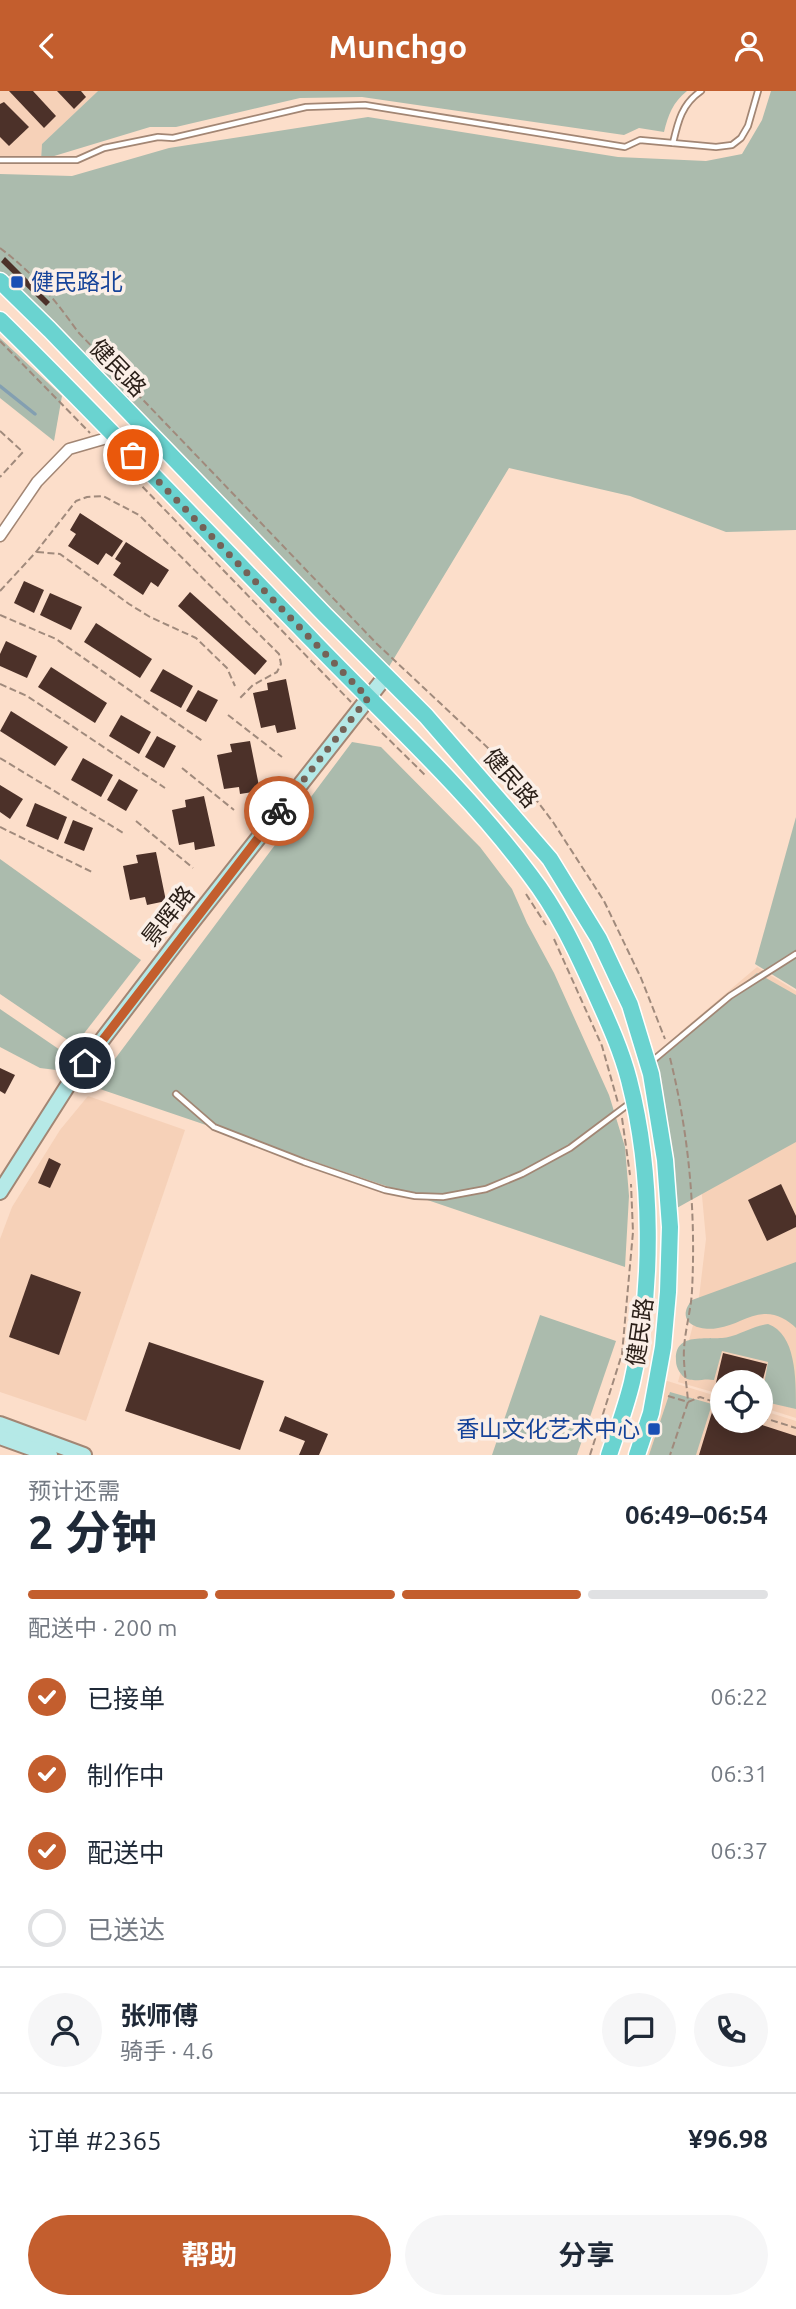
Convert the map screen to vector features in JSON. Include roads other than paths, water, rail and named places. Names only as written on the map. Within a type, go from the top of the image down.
[{"type":"main road","name":"健民路","points":[[0,281],[426,716],[550,859],[599,939],[630,1005],[648,1065],[665,1160],[670,1227],[663,1347],[651,1413],[638,1455]]},
{"type":"main road","name":"健民路","points":[[0,320],[114,436],[363,704],[444,773],[533,878],[561,923],[618,1047],[627,1106],[639,1126],[645,1181],[647,1260],[639,1350],[632,1385],[609,1455]]},
{"type":"street","points":[[0,537],[37,482],[69,449],[114,436]]},
{"type":"street","name":"景晖路","points":[[0,1192],[70,1082],[385,677]]},
{"type":"street","points":[[0,1424],[84,1455]]},
{"type":"street","points":[[0,1437],[50,1455]]},
{"type":"lane","points":[[673,143],[678,120],[689,99],[701,91]]},
{"type":"lane","points":[[0,160],[77,160],[104,148],[158,137],[173,138],[306,107],[365,105],[625,147],[640,140],[716,147],[732,145],[741,138],[748,126],[758,91]]},
{"type":"lane","points":[[648,1065],[730,996],[796,954]]},
{"type":"lane","points":[[176,1094],[214,1126],[304,1162],[384,1190],[415,1196],[443,1197],[486,1189],[522,1174],[570,1148],[627,1106]]},
{"type":"waterway","points":[[0,386],[35,414]]},
{"type":"place","name":"健民路北","points":[[17,282]]},
{"type":"place","name":"香山文化艺术中心","points":[[654,1429]]}]
